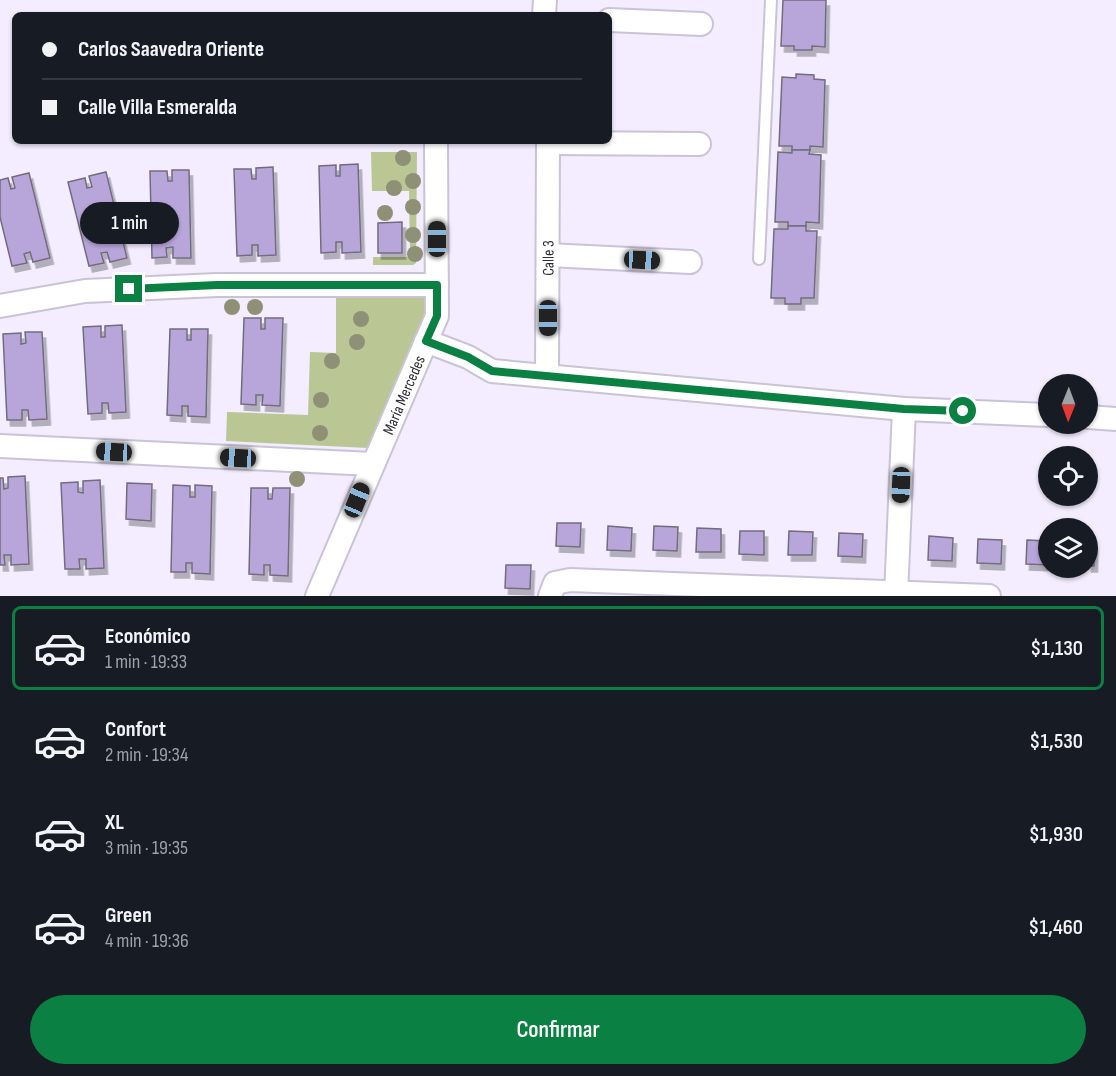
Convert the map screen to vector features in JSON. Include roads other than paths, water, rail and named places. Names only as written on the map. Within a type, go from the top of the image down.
[{"type":"street","points":[[612,20],[701,24]]},
{"type":"street","points":[[612,143],[699,144]]},
{"type":"street","name":"Calle 3","points":[[548,144],[548,375]]},
{"type":"street","name":"María Mercedes","points":[[317,596],[437,316],[436,145]]},
{"type":"street","points":[[548,255],[690,262]]},
{"type":"street","points":[[0,306],[85,291],[217,285],[437,285]]},
{"type":"street","points":[[426,341],[468,357],[492,371],[904,409],[1038,416]]},
{"type":"street","points":[[896,594],[904,409]]},
{"type":"street","points":[[1098,418],[1116,419]]},
{"type":"street","points":[[0,446],[372,464]]},
{"type":"street","points":[[553,590],[570,580],[989,596]]},
{"type":"lane","points":[[759,259],[771,0]]}]
